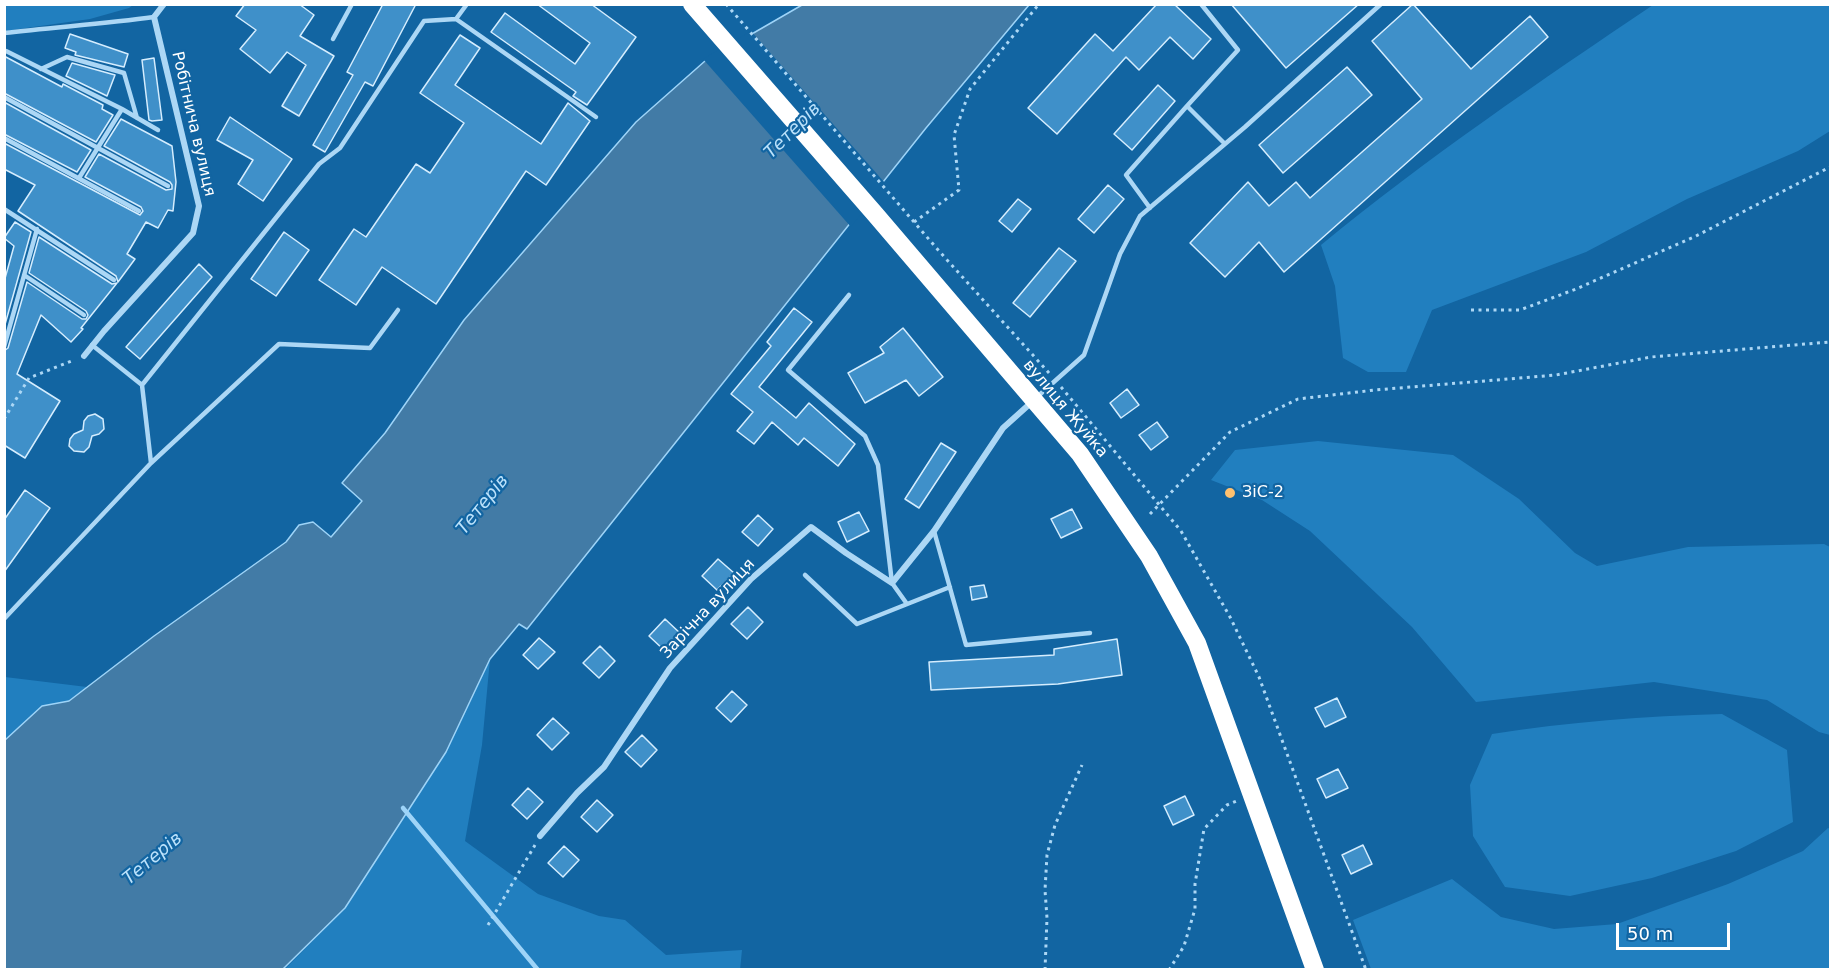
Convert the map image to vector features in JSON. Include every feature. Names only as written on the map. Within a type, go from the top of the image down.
[{"type":"highway","name":"вулиця Жуйка","points":[[692,4],[1080,454],[1149,556],[1197,643],[1315,969]]},
{"type":"street","points":[[154,17],[164,4]]},
{"type":"street","name":"Робітнича вулиця","points":[[84,356],[193,233],[199,206],[154,17]]},
{"type":"street","points":[[892,583],[934,531],[1003,428],[1033,401]]},
{"type":"street","name":"Зарічна вулиця","points":[[540,836],[577,793],[604,767],[670,668],[751,579],[811,527],[892,583]]},
{"type":"lane","points":[[333,39],[352,4]]},
{"type":"lane","points":[[456,19],[467,4]]},
{"type":"lane","points":[[1150,208],[1126,175],[1238,50],[1201,4]]},
{"type":"lane","points":[[1033,401],[1084,355],[1120,254],[1140,216],[1225,144],[1381,4]]},
{"type":"lane","points":[[4,33],[154,17]]},
{"type":"lane","points":[[142,385],[319,164],[340,148],[424,21],[456,19],[596,117]]},
{"type":"lane","points":[[6,51],[122,109],[158,130]]},
{"type":"lane","points":[[41,69],[67,57],[124,73],[137,118]]},
{"type":"lane","points":[[4,97],[168,186]]},
{"type":"lane","points":[[1187,106],[1225,144]]},
{"type":"lane","points":[[80,178],[122,109]]},
{"type":"lane","points":[[4,138],[140,211]]},
{"type":"lane","points":[[4,208],[114,280]]},
{"type":"lane","points":[[4,347],[37,230]]},
{"type":"lane","points":[[24,275],[84,315]]},
{"type":"lane","points":[[849,295],[788,370],[865,436],[878,465],[892,583],[907,604]]},
{"type":"lane","points":[[4,619],[151,464],[279,344],[370,348],[399,310]]},
{"type":"lane","points":[[92,345],[142,385],[151,464]]},
{"type":"lane","points":[[934,531],[966,645],[1090,633]]},
{"type":"lane","points":[[806,575],[857,624],[950,587]]},
{"type":"path","points":[[726,4],[939,251]]},
{"type":"path","points":[[914,222],[959,190],[954,135],[970,89],[1039,4]]},
{"type":"path","points":[[1471,310],[1520,310],[1576,289],[1696,236],[1830,167]]},
{"type":"path","points":[[1150,514],[1230,432],[1298,399],[1375,390],[1556,375],[1651,357],[1830,342]]},
{"type":"path","points":[[4,419],[29,378],[84,356]]},
{"type":"path","points":[[1045,969],[1047,855],[1055,825],[1083,765]]},
{"type":"path","points":[[1169,969],[1184,946],[1195,909],[1195,884],[1204,829],[1227,805],[1251,794]]},
{"type":"path","points":[[488,925],[540,836]]},
{"type":"shaded area","points":[[4,5],[133,5],[90,19],[5,31]]},
{"type":"shaded area","points":[[1653,5],[1830,5],[1830,131],[1798,151],[1687,199],[1586,252],[1432,310],[1406,372],[1368,372],[1343,358],[1335,286],[1321,245],[1443,151],[1526,91]]},
{"type":"shaded area","points":[[1318,441],[1453,455],[1519,499],[1575,553],[1597,566],[1688,547],[1824,544],[1830,547],[1830,735],[1819,732],[1767,700],[1654,682],[1476,702],[1412,627],[1310,531],[1262,500],[1211,480],[1235,450]]},
{"type":"shaded area","points":[[490,659],[482,745],[465,841],[538,894],[599,916],[625,920],[666,955],[742,950],[740,970],[284,970],[345,908],[446,752]]},
{"type":"shaded area","points":[[5,677],[87,687],[69,701],[42,706],[5,741]]},
{"type":"shaded area","points":[[1722,714],[1787,750],[1793,822],[1736,851],[1652,878],[1570,896],[1505,887],[1473,836],[1470,785],[1492,734],[1607,720]]},
{"type":"shaded area","points":[[1828,828],[1830,829],[1830,969],[1371,969],[1353,920],[1452,879],[1501,917],[1554,929],[1617,924],[1728,884],[1803,851]]},
{"type":"water","name":"Тетерів","points":[[802,5],[1029,5],[926,128],[527,629],[519,624],[490,659],[446,752],[345,908],[283,969],[5,969],[4,741],[42,706],[69,701],[154,636],[286,542],[299,525],[313,522],[331,537],[362,501],[342,483],[385,433],[464,320],[636,122],[705,61]]},
{"type":"pier","points":[[751,31],[885,183],[851,227],[703,59]]},
{"type":"building","points":[[245,4],[299,4],[314,15],[300,36],[334,56],[299,116],[282,106],[306,65],[287,52],[270,73],[240,49],[256,30],[236,16]]},
{"type":"building","points":[[383,4],[416,4],[373,86],[365,82],[325,152],[313,145],[353,75],[347,72]]},
{"type":"building","points":[[537,4],[591,4],[636,37],[587,105],[573,96],[576,92],[491,32],[505,13],[575,64],[590,43]]},
{"type":"building","points":[[1157,4],[1174,4],[1211,39],[1193,59],[1170,37],[1139,70],[1126,57],[1057,134],[1028,108],[1095,34],[1113,51]]},
{"type":"building","points":[[1231,4],[1359,4],[1286,68]]},
{"type":"building","points":[[1413,4],[1471,69],[1530,16],[1548,37],[1284,272],[1259,242],[1225,277],[1190,243],[1248,182],[1269,206],[1296,182],[1310,198],[1422,99],[1372,41]]},
{"type":"building","points":[[70,34],[128,54],[124,67],[75,55],[76,52],[65,48]]},
{"type":"building","points":[[460,35],[480,48],[455,85],[541,144],[568,103],[590,121],[546,185],[526,171],[436,304],[382,267],[356,305],[319,280],[354,229],[366,237],[416,164],[430,173],[464,123],[420,93]]},
{"type":"building","points":[[4,56],[62,87],[63,84],[103,105],[102,109],[113,115],[96,142],[4,93]]},
{"type":"building","points":[[154,58],[162,120],[152,121],[149,120],[142,60]]},
{"type":"building","points":[[72,63],[115,75],[107,96],[66,76]]},
{"type":"building","points":[[1347,67],[1372,95],[1283,173],[1259,145]]},
{"type":"building","points":[[1158,85],[1175,101],[1132,150],[1114,134]]},
{"type":"building","points":[[4,102],[91,150],[77,172],[4,134]]},
{"type":"building","points":[[230,117],[292,159],[263,201],[238,184],[253,160],[217,140]]},
{"type":"building","points":[[121,119],[172,146],[176,182],[173,211],[168,210],[158,228],[146,222],[127,254],[135,259],[118,282],[116,276],[18,211],[35,185],[4,169],[4,143],[140,215],[143,211],[141,207],[85,177],[99,154],[166,190],[172,189],[170,182],[104,146]]},
{"type":"building","points":[[1108,185],[1124,199],[1094,233],[1078,219]]},
{"type":"building","points":[[1018,199],[1031,209],[1012,232],[999,221]]},
{"type":"building","points":[[15,222],[31,232],[4,328],[4,282],[14,246],[4,238]]},
{"type":"building","points":[[284,232],[309,250],[276,296],[251,279]]},
{"type":"building","points":[[39,237],[112,284],[117,283],[71,342],[41,315],[17,374],[60,401],[25,458],[4,445],[4,351],[8,348],[27,282],[82,319],[86,319],[88,315],[86,311],[29,273]]},
{"type":"building","points":[[1059,248],[1076,261],[1030,317],[1013,303]]},
{"type":"building","points":[[199,264],[212,277],[140,359],[126,347]]},
{"type":"building","points":[[794,308],[812,322],[759,387],[796,418],[809,403],[855,444],[838,466],[804,438],[798,445],[772,422],[754,444],[737,431],[753,412],[731,394],[771,346],[767,342]]},
{"type":"building","points":[[903,328],[943,377],[919,396],[906,380],[865,403],[848,373],[884,353],[880,347]]},
{"type":"building","points":[[1127,389],[1139,405],[1121,418],[1110,403]]},
{"type":"building","points":[[95,414],[103,419],[104,429],[92,436],[89,447],[84,452],[74,451],[69,446],[70,439],[74,434],[83,430],[84,421],[88,416]]},
{"type":"building","points":[[1157,422],[1168,437],[1151,450],[1139,435]]},
{"type":"building","points":[[941,443],[956,452],[919,508],[905,499]]},
{"type":"building","points":[[25,490],[50,508],[4,572],[4,520]]},
{"type":"building","points":[[1072,509],[1082,528],[1061,538],[1051,519]]},
{"type":"building","points":[[859,512],[869,531],[847,542],[838,522]]},
{"type":"building","points":[[758,515],[773,529],[758,546],[742,532]]},
{"type":"building","points":[[718,559],[734,573],[717,590],[702,576]]},
{"type":"building","points":[[984,585],[987,597],[972,600],[970,587]]},
{"type":"building","points":[[748,607],[763,622],[747,639],[731,624]]},
{"type":"building","points":[[665,619],[681,634],[665,651],[649,636]]},
{"type":"building","points":[[539,638],[555,652],[538,669],[523,655]]},
{"type":"building","points":[[1117,639],[1122,675],[1058,684],[931,690],[929,662],[1054,655],[1054,649]]},
{"type":"building","points":[[600,646],[615,661],[599,678],[583,663]]},
{"type":"building","points":[[732,691],[747,705],[731,722],[716,708]]},
{"type":"building","points":[[1337,698],[1346,717],[1325,727],[1315,708]]},
{"type":"building","points":[[553,718],[569,733],[552,750],[537,735]]},
{"type":"building","points":[[642,735],[657,750],[641,767],[625,752]]},
{"type":"building","points":[[1338,769],[1348,788],[1326,798],[1317,779]]},
{"type":"building","points":[[528,788],[543,802],[527,819],[512,805]]},
{"type":"building","points":[[1185,796],[1194,815],[1173,825],[1164,806]]},
{"type":"building","points":[[597,800],[613,815],[597,832],[581,817]]},
{"type":"building","points":[[1363,845],[1372,864],[1351,874],[1342,855]]},
{"type":"building","points":[[564,846],[579,860],[563,877],[548,863]]},
{"type":"waterway","points":[[403,808],[538,970]]},
{"type":"place","name":"ЗіС-2","points":[[1230,493]]}]
